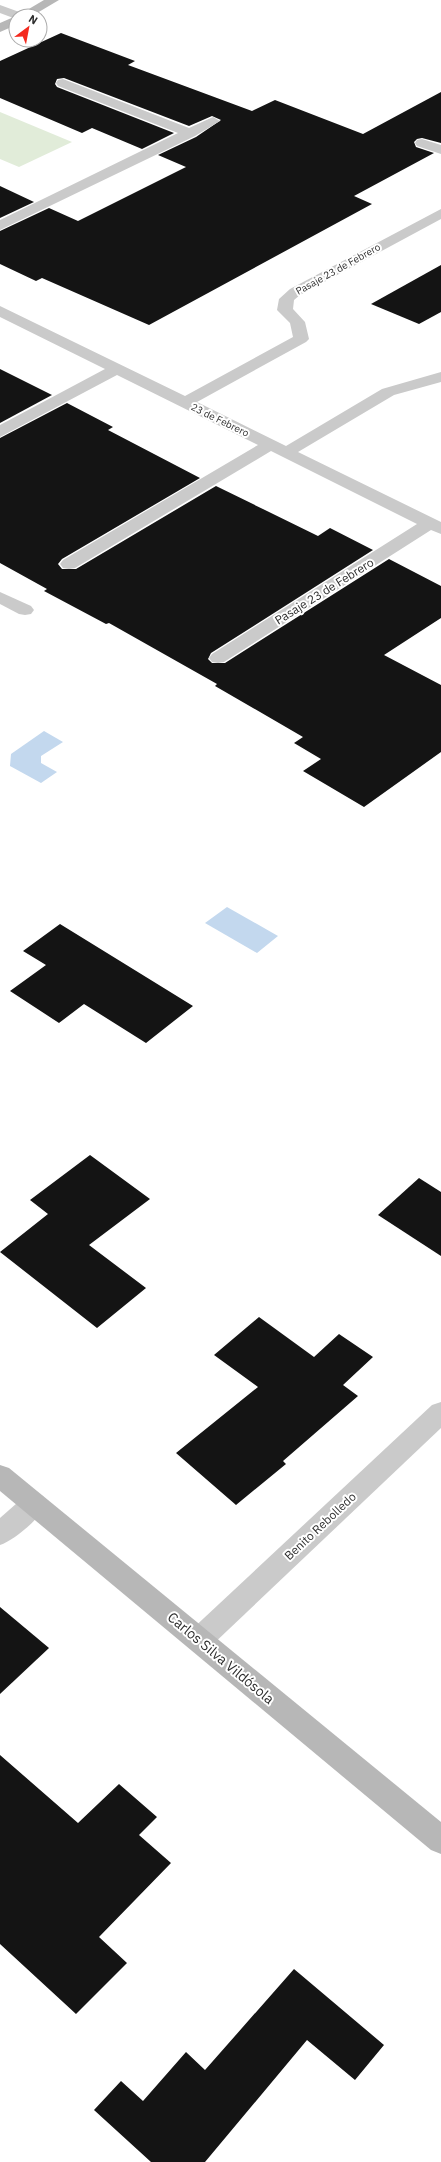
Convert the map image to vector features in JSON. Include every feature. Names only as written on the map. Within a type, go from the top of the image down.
[{"type":"street","points":[[38,8],[53,0]]},
{"type":"street","points":[[63,83],[190,133]]},
{"type":"street","points":[[0,226],[213,121]]},
{"type":"street","points":[[422,143],[441,150]]},
{"type":"street","name":"Pasaje 23 de Febrero","points":[[184,403],[301,339],[297,322],[285,310],[287,298],[295,292],[441,213]]},
{"type":"street","name":"23 de Febrero","points":[[0,312],[435,527]]},
{"type":"street","points":[[0,432],[116,369]]},
{"type":"street","points":[[69,564],[278,449],[388,392],[402,387],[430,381],[441,376]]},
{"type":"street","name":"Pasaje 23 de Febrero","points":[[218,658],[435,527]]},
{"type":"street","points":[[0,597],[25,610]]},
{"type":"street","name":"Benito Rebolledo","points":[[199,1640],[441,1412]]},
{"type":"street","name":"Carlos Silva Vildósola","points":[[0,1476],[441,1840]]},
{"type":"street","points":[[0,1534],[34,1504]]},
{"type":"green space","points":[[0,112],[72,142],[19,167],[0,159]]},
{"type":"water","points":[[44,731],[63,742],[41,756],[41,763],[57,772],[41,783],[10,766],[11,754]]},
{"type":"water","points":[[227,907],[278,936],[257,953],[205,923]]},
{"type":"building","points":[[61,33],[135,61],[128,65],[252,111],[275,100],[363,134],[441,92],[441,143],[422,138],[417,139],[414,142],[416,147],[434,153],[354,196],[372,204],[149,325],[42,278],[36,281],[0,264],[0,231],[49,208],[78,221],[186,167],[158,155],[196,137],[221,120],[212,116],[189,126],[64,78],[57,79],[55,84],[57,87],[174,133],[142,149],[92,128],[82,133],[0,98],[0,61],[28,48],[48,48],[48,39]]},
{"type":"building","points":[[0,186],[34,202],[0,218]]},
{"type":"building","points":[[441,265],[441,312],[419,324],[371,304]]},
{"type":"building","points":[[0,369],[52,395],[0,423]]},
{"type":"building","points":[[67,403],[113,427],[108,430],[200,478],[62,559],[58,564],[62,569],[76,569],[216,486],[318,536],[330,528],[373,550],[211,653],[208,659],[212,663],[225,663],[389,559],[441,586],[441,618],[384,655],[441,685],[441,752],[364,807],[303,771],[321,759],[294,743],[303,737],[215,686],[217,684],[109,623],[106,624],[44,591],[47,589],[0,563],[0,438]]},
{"type":"building","points":[[60,924],[193,1006],[146,1043],[84,1004],[59,1023],[10,991],[46,965],[23,951]]},
{"type":"building","points":[[90,1155],[150,1199],[89,1245],[146,1288],[97,1328],[0,1252],[48,1214],[30,1200]]},
{"type":"building","points":[[419,1178],[441,1192],[441,1256],[378,1215]]},
{"type":"building","points":[[259,1317],[314,1357],[339,1334],[373,1357],[343,1385],[358,1396],[283,1461],[286,1464],[236,1505],[176,1453],[258,1387],[214,1355]]},
{"type":"building","points":[[0,1607],[49,1648],[0,1694]]},
{"type":"building","points":[[0,1755],[78,1823],[119,1784],[157,1817],[139,1835],[171,1863],[99,1937],[127,1963],[76,2014],[0,1944]]},
{"type":"building","points":[[294,1969],[384,2045],[355,2080],[307,2040],[205,2162],[151,2162],[94,2110],[121,2081],[143,2101],[186,2052],[205,2070]]}]
